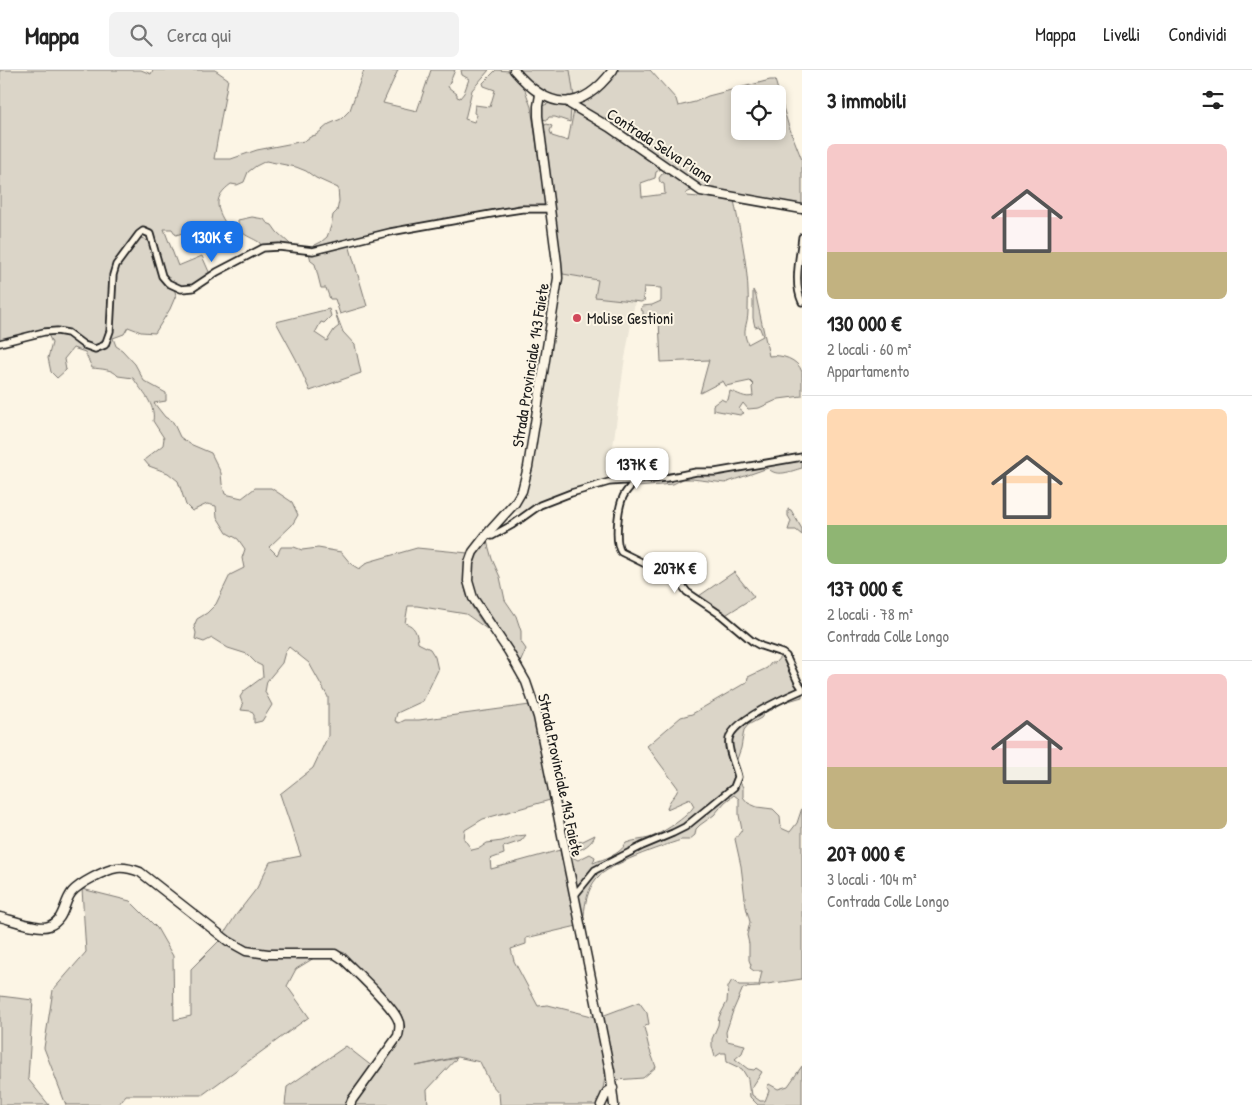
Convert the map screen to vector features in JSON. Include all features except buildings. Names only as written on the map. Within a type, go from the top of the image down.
[{"type":"main road","points":[[514,70],[528,87],[540,95],[556,100],[568,101],[583,97],[597,89],[613,70]]},
{"type":"main road","name":"Strada Provinciale 143 Faiete","points":[[540,95],[538,116],[558,263],[558,278],[528,467],[522,490],[519,497],[472,552],[468,572],[468,586],[473,598],[509,652],[526,682],[538,721],[613,1088],[614,1105]]},
{"type":"main road","name":"Contrada Selva Piana","points":[[568,101],[609,127],[700,191],[802,209]]},
{"type":"main road","points":[[0,917],[30,925],[47,927],[59,921],[72,892],[85,882],[117,868],[129,868],[140,872],[228,941],[246,951],[268,954],[335,954],[344,960],[389,1006],[398,1018],[400,1026],[398,1036],[350,1105]]},
{"type":"main road","points":[[601,1105],[607,1092],[613,1088]]},
{"type":"street","points":[[0,343],[44,332],[57,331],[68,333],[84,345],[95,349],[105,345],[110,331],[113,274],[116,265],[143,231],[150,234],[162,276],[168,283],[181,289],[194,288],[217,272],[264,248],[280,247],[313,252],[373,235],[508,211],[550,209]]},
{"type":"street","points":[[802,237],[798,289],[802,302]]},
{"type":"street","points":[[487,534],[492,536],[502,532],[540,505],[561,496],[609,482],[667,478],[696,472],[716,472],[802,457]]},
{"type":"street","points":[[574,896],[595,870],[685,827],[734,787],[738,777],[729,744],[731,733],[766,707],[802,689],[786,656],[752,641],[721,615],[687,592],[678,580],[621,552],[618,548],[617,540],[618,520],[622,500],[635,480]]},
{"type":"shaded area","points":[[0,70],[141,70],[151,74],[153,70],[215,70],[228,79],[214,159],[231,159],[257,150],[304,141],[316,135],[329,124],[341,119],[350,110],[364,70],[398,70],[383,103],[417,111],[431,70],[455,70],[448,87],[460,98],[469,79],[462,75],[461,70],[489,70],[472,90],[465,119],[474,122],[477,115],[474,113],[475,105],[490,107],[495,90],[484,86],[483,83],[496,70],[510,71],[524,87],[531,107],[546,207],[518,205],[491,212],[380,231],[348,241],[367,306],[340,314],[335,299],[330,299],[326,288],[321,288],[315,264],[311,261],[309,253],[314,253],[313,246],[327,237],[333,215],[337,211],[339,201],[338,188],[296,167],[266,161],[248,172],[244,182],[237,185],[231,184],[221,193],[218,208],[226,224],[194,236],[189,231],[176,235],[172,229],[164,229],[178,266],[202,256],[210,274],[193,285],[178,285],[165,277],[150,232],[142,229],[137,231],[130,244],[135,244],[140,238],[145,239],[149,243],[159,272],[174,288],[176,295],[170,309],[155,333],[141,332],[128,327],[124,334],[113,338],[116,346],[135,364],[144,381],[166,393],[166,401],[154,403],[165,417],[173,422],[180,437],[190,444],[211,453],[221,473],[225,494],[242,498],[255,488],[271,488],[292,502],[298,515],[292,525],[269,547],[277,555],[281,547],[294,547],[302,550],[318,548],[341,552],[351,564],[359,569],[368,562],[417,548],[468,553],[464,575],[466,593],[474,610],[487,629],[466,614],[408,606],[405,623],[415,630],[418,643],[430,649],[435,657],[438,670],[423,701],[397,713],[395,721],[399,723],[405,720],[419,720],[530,705],[538,732],[550,800],[483,819],[465,830],[464,839],[472,850],[480,848],[487,843],[526,835],[521,841],[503,847],[504,854],[490,859],[491,869],[560,850],[577,926],[526,938],[526,944],[511,949],[514,961],[538,1006],[548,1005],[596,1017],[605,1061],[604,1081],[598,1105],[500,1105],[499,1093],[491,1084],[480,1062],[457,1057],[416,1066],[457,1058],[427,1090],[428,1105],[285,1105],[287,1087],[346,1046],[378,1071],[403,1027],[401,1014],[345,953],[335,950],[314,958],[296,969],[287,986],[309,1017],[202,1095],[126,1095],[118,1105],[66,1105],[44,1048],[53,990],[86,952],[82,889],[130,901],[157,928],[173,956],[174,1020],[191,1016],[191,969],[220,940],[257,888],[270,862],[301,856],[280,794],[313,768],[328,736],[328,697],[309,663],[289,647],[285,652],[282,663],[267,681],[265,692],[272,705],[262,721],[254,723],[254,715],[251,711],[241,710],[243,705],[240,697],[244,691],[263,677],[262,666],[247,654],[228,648],[212,638],[204,642],[195,639],[194,626],[197,619],[216,604],[230,575],[244,568],[242,558],[245,549],[238,539],[227,533],[217,517],[216,506],[207,504],[192,511],[186,505],[178,481],[168,473],[149,466],[144,460],[163,445],[164,438],[153,421],[152,409],[147,398],[133,378],[118,376],[113,372],[92,368],[85,352],[73,348],[64,359],[66,370],[57,378],[51,372],[48,358],[52,343],[46,330],[0,341]]},
{"type":"shaded area","points":[[519,70],[570,70],[574,97],[556,98],[548,96],[536,89]]},
{"type":"shaded area","points":[[570,70],[610,70],[601,81],[586,93],[574,97]]},
{"type":"shaded area","points":[[618,70],[650,70],[676,99],[678,106],[731,90],[731,140],[786,140],[786,117],[802,160],[802,206],[704,190],[575,104],[600,91],[610,82]]},
{"type":"shaded area","points":[[770,80],[775,80],[776,85],[751,85]]},
{"type":"shaded area","points":[[550,103],[571,108],[570,122],[555,117],[549,117],[547,120],[542,119],[542,106]]},
{"type":"shaded area","points":[[574,110],[608,129],[661,169],[656,172],[655,178],[641,183],[642,197],[665,194],[664,184],[660,182],[659,178],[662,174],[669,173],[693,190],[686,193],[687,196],[734,200],[748,283],[746,339],[748,344],[763,336],[759,326],[755,327],[753,318],[753,290],[756,296],[769,356],[788,358],[800,367],[802,372],[802,396],[779,399],[759,408],[748,409],[743,403],[739,409],[744,413],[740,415],[713,410],[713,405],[721,399],[728,400],[730,391],[744,396],[753,396],[752,387],[754,385],[750,381],[726,386],[723,381],[700,393],[709,360],[661,362],[659,320],[643,318],[643,311],[641,310],[642,306],[652,305],[661,301],[661,288],[644,287],[643,298],[645,300],[641,302],[595,297],[598,280],[563,274],[543,126],[547,124],[552,126],[550,131],[552,136],[568,141]]},
{"type":"shaded area","points":[[252,217],[264,219],[290,244],[261,247],[260,243],[240,229],[238,220]]},
{"type":"shaded area","points":[[563,274],[598,280],[596,297],[635,301],[624,364],[609,477],[563,491],[536,503],[521,514],[514,511],[523,497],[530,480]]},
{"type":"shaded area","points":[[329,309],[331,316],[324,323],[321,322],[315,333],[327,341],[339,326],[335,311],[343,332],[355,345],[361,373],[310,391],[296,359],[276,322]]},
{"type":"shaded area","points":[[802,454],[802,468],[789,472],[775,473],[768,468],[725,483],[683,479],[673,484],[637,487],[637,476],[718,470]]},
{"type":"shaded area","points":[[788,509],[791,510],[802,529],[802,535],[796,530],[788,530],[791,521],[788,516]]},
{"type":"shaded area","points":[[487,541],[500,577],[505,600],[516,616],[521,631],[521,642],[526,649],[520,663],[486,614],[472,586],[471,573],[473,561]]},
{"type":"shaded area","points":[[734,572],[754,597],[724,616],[699,596]]},
{"type":"shaded area","points":[[782,655],[785,657],[799,686],[802,682],[802,697],[777,705],[772,710],[766,711],[761,718],[748,725],[744,730],[741,748],[735,765],[739,781],[743,787],[743,797],[748,803],[757,807],[773,809],[780,816],[781,828],[790,832],[797,823],[802,808],[802,979],[743,988],[726,1032],[727,1041],[745,1045],[742,1053],[735,1059],[748,1069],[754,1070],[756,1068],[762,1072],[751,1089],[752,1095],[760,1101],[765,1101],[769,1091],[767,1087],[769,1084],[778,1089],[788,1086],[802,1066],[802,1105],[758,1105],[750,1097],[748,1079],[742,1069],[727,1062],[726,1053],[721,1053],[715,1057],[712,1046],[712,1039],[719,1017],[727,1002],[728,987],[732,980],[739,985],[759,985],[762,971],[754,971],[750,968],[747,935],[750,922],[735,839],[742,830],[739,815],[739,799],[734,795],[725,802],[714,815],[696,829],[695,835],[689,840],[681,840],[649,851],[624,861],[603,873],[591,887],[584,915],[582,915],[566,844],[583,841],[595,835],[587,846],[574,852],[574,858],[578,860],[590,854],[595,857],[593,863],[616,854],[626,843],[649,838],[660,833],[686,815],[694,806],[690,799],[667,809],[678,788],[647,746],[681,717],[692,714],[747,682],[748,677],[767,668],[771,663],[775,663]]},
{"type":"shaded area","points":[[0,996],[33,1000],[28,1079],[49,1105],[0,1105]]},
{"type":"shaded area","points":[[639,1002],[647,1013],[649,1024],[644,1027],[656,1067],[643,1078],[616,1080],[602,1016]]},
{"type":"place","name":"Molise Gestioni","points":[[577,318]]}]
